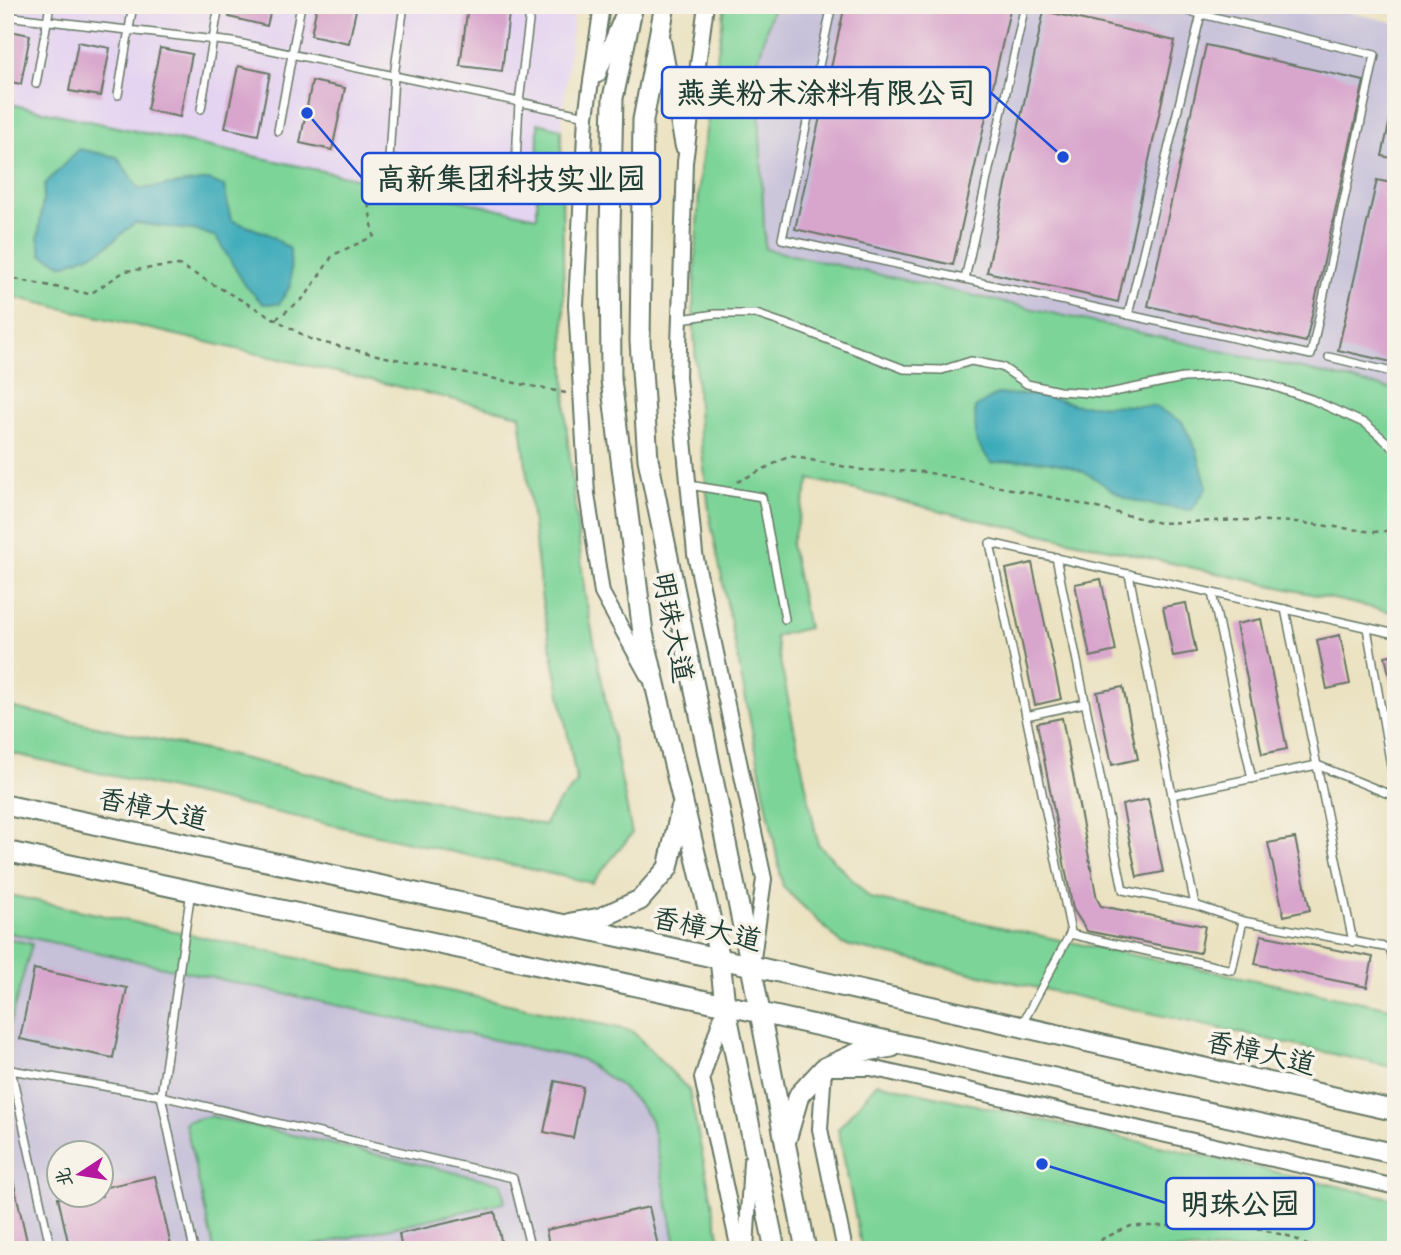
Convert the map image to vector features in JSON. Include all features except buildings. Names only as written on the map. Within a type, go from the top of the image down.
[{"type":"main road","name":"明珠大道","points":[[633,5],[614,98],[610,230],[611,380],[643,633],[720,959],[725,1004],[775,1250]]},
{"type":"main road","name":"明珠大道","points":[[664,5],[643,120],[640,341],[648,459],[806,1250]]},
{"type":"main road","points":[[562,925],[600,918],[640,900],[668,868],[682,801]]},
{"type":"main road","name":"香樟大道","points":[[5,805],[720,959],[1396,1111]]},
{"type":"main road","points":[[5,851],[725,1004],[1396,1154]]},
{"type":"main road","points":[[785,1145],[799,1095],[824,1068],[860,1052],[903,1045]]},
{"type":"street","points":[[602,5],[586,116],[576,305],[587,494],[602,593],[657,693]]},
{"type":"street","points":[[589,95],[627,5]]},
{"type":"street","points":[[706,5],[685,162],[678,377],[695,554],[764,879],[751,966]]},
{"type":"street","points":[[661,26],[685,162]]},
{"type":"street","points":[[725,1004],[702,1078],[739,1250]]},
{"type":"street","points":[[845,1250],[820,1129],[824,1068],[871,1068],[1396,1187]]},
{"type":"street","points":[[746,1250],[752,1138]]},
{"type":"lane","points":[[36,84],[50,5]]},
{"type":"lane","points":[[118,95],[133,5]]},
{"type":"lane","points":[[201,109],[219,5]]},
{"type":"lane","points":[[278,131],[301,5]]},
{"type":"lane","points":[[404,5],[394,76],[389,159],[515,182],[519,102],[531,5]]},
{"type":"lane","points":[[832,5],[782,239],[1311,355],[1375,55],[1163,5]]},
{"type":"lane","points":[[965,279],[1025,5]]},
{"type":"lane","points":[[1128,315],[1200,14]]},
{"type":"lane","points":[[5,16],[213,40],[586,116]]},
{"type":"lane","points":[[680,319],[715,314],[755,314],[904,369],[942,370],[971,361],[1002,367],[1027,384],[1059,391],[1104,394],[1183,378],[1228,376],[1266,384],[1311,399],[1366,424],[1396,450]]},
{"type":"lane","points":[[1329,358],[1396,373]]},
{"type":"lane","points":[[688,485],[762,497],[785,619]]},
{"type":"lane","points":[[1021,1027],[1070,934],[990,542],[1396,634]]},
{"type":"lane","points":[[1056,557],[1123,890],[1195,905],[1243,920],[1390,948],[1396,974]]},
{"type":"lane","points":[[1129,574],[1195,905]]},
{"type":"lane","points":[[1212,593],[1252,779]]},
{"type":"lane","points":[[1285,609],[1353,942]]},
{"type":"lane","points":[[1367,628],[1396,796]]},
{"type":"lane","points":[[1026,716],[1085,703]]},
{"type":"lane","points":[[1172,795],[1317,765],[1396,796]]},
{"type":"lane","points":[[191,890],[161,1096],[194,1250]]},
{"type":"lane","points":[[1070,934],[1232,970],[1243,920]]},
{"type":"lane","points":[[51,1250],[8,1070],[161,1096],[513,1178],[531,1250]]},
{"type":"path","points":[[276,319],[305,297],[333,255],[374,236],[367,196],[389,159]]},
{"type":"path","points":[[5,278],[90,294],[125,271],[179,265],[312,340],[408,362],[581,395]]},
{"type":"path","points":[[720,490],[789,456],[862,470],[925,472],[1055,498],[1160,523],[1256,520],[1374,532],[1396,530]]},
{"type":"path","points":[[1097,1250],[1101,1239],[1131,1226],[1246,1226],[1292,1237],[1316,1250]]},
{"type":"shaded area","points":[[5,5],[575,5],[561,129],[538,123],[538,217],[5,103]]},
{"type":"shaded area","points":[[773,5],[1317,5],[1396,23],[1396,390],[765,249],[757,65]]},
{"type":"shaded area","points":[[5,932],[581,1059],[619,1085],[651,1120],[677,1250],[5,1250]]},
{"type":"green space","points":[[725,5],[773,5],[757,65],[765,249],[1396,390],[1396,613],[974,519],[810,479],[791,545],[808,628],[775,636],[818,844],[870,898],[1396,1009],[1396,1068],[842,944],[783,887],[710,518],[699,427],[693,309],[700,170]]},
{"type":"green space","points":[[5,103],[537,217],[538,123],[561,129],[566,423],[585,595],[632,834],[592,883],[5,752],[5,706],[544,825],[558,803],[577,783],[542,601],[520,415],[5,295]]},
{"type":"green space","points":[[5,894],[632,1031],[689,1090],[722,1250],[677,1250],[651,1120],[619,1085],[581,1059],[5,932]]},
{"type":"green space","points":[[5,938],[32,944],[5,1041]]},
{"type":"green space","points":[[877,1083],[1396,1199],[1396,1250],[862,1250],[838,1129]]},
{"type":"green space","points":[[210,1116],[501,1183],[505,1202],[294,1250],[214,1250],[185,1122]]},
{"type":"water","points":[[79,149],[117,157],[139,189],[209,180],[224,186],[231,220],[268,234],[290,249],[291,285],[279,304],[263,304],[245,285],[216,237],[199,231],[135,223],[102,250],[64,265],[42,255],[38,238],[45,184]]},
{"type":"water","points":[[997,394],[1039,395],[1077,405],[1154,406],[1182,422],[1197,451],[1207,487],[1192,510],[1128,499],[1079,470],[1055,463],[1017,460],[991,463],[976,441],[975,408]]},
{"type":"place","name":"高新集团科技实业园","points":[[307,113]]},
{"type":"place","name":"燕美粉末涂料有限公司","points":[[1063,157]]},
{"type":"place","name":"明珠公园","points":[[1042,1164]]}]
